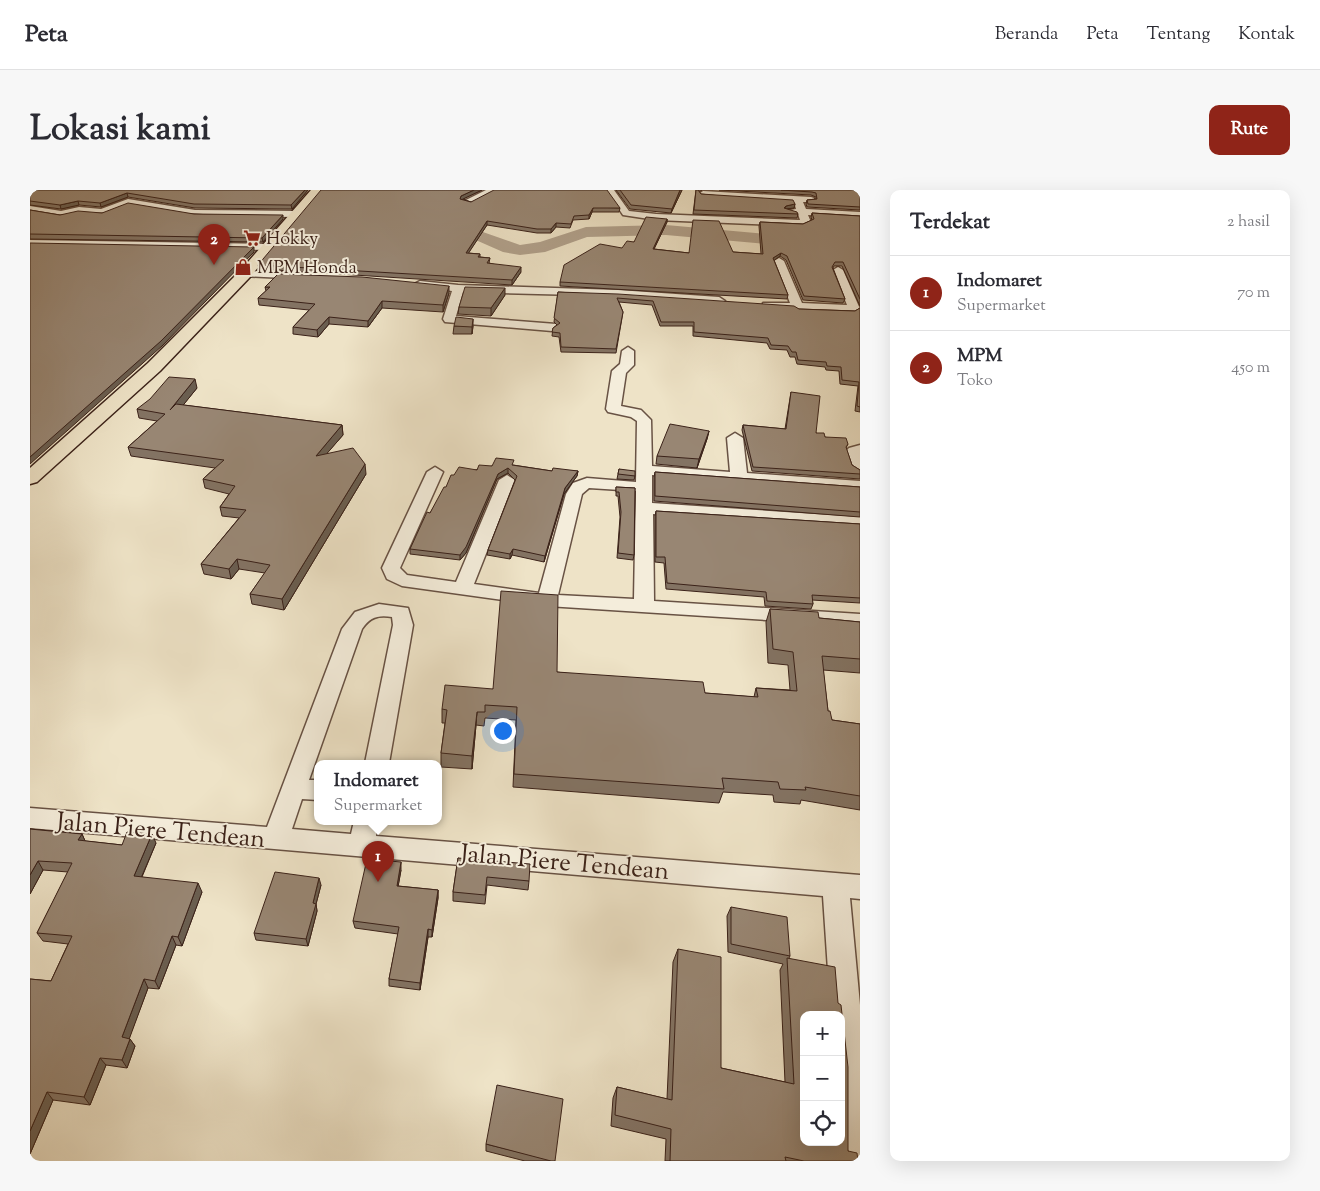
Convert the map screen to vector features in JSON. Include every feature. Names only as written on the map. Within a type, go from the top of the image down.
[{"type":"main road","points":[[30,478],[154,367],[245,274],[317,190]]},
{"type":"street","points":[[467,202],[493,190]]},
{"type":"street","points":[[610,190],[629,214],[720,223],[806,222],[800,212],[797,199]]},
{"type":"street","points":[[703,192],[720,223]]},
{"type":"street","points":[[703,192],[823,201]]},
{"type":"street","points":[[110,199],[195,213],[301,210]]},
{"type":"street","points":[[30,209],[61,214],[79,210],[102,212],[128,202]]},
{"type":"street","points":[[780,211],[860,215]]},
{"type":"street","points":[[30,243],[268,247]]},
{"type":"street","points":[[779,261],[798,307]]},
{"type":"street","points":[[756,304],[854,309],[838,270]]},
{"type":"street","points":[[245,274],[313,277]]},
{"type":"street","points":[[410,283],[458,288],[590,291],[729,302]]},
{"type":"street","points":[[458,288],[449,320],[552,327]]},
{"type":"street","points":[[628,351],[627,365],[619,371],[613,408],[636,413],[644,420],[644,605]]},
{"type":"street","points":[[735,438],[739,477]]},
{"type":"street","points":[[860,450],[854,451],[860,469]]},
{"type":"street","points":[[435,472],[391,568],[394,575],[402,580],[546,600],[860,620]]},
{"type":"street","points":[[546,600],[574,494],[579,486],[587,483],[644,479],[739,477],[860,486]]},
{"type":"street","points":[[463,588],[507,480]]},
{"type":"street","points":[[644,508],[860,522]]},
{"type":"street","points":[[276,838],[352,629],[359,616],[375,610],[388,610],[401,612],[403,625],[378,760]]},
{"type":"street","points":[[294,789],[314,790]]},
{"type":"street","name":"Jalan Piere Tendean","points":[[30,818],[276,838],[364,833],[848,886]]},
{"type":"street","points":[[848,886],[857,1161]]},
{"type":"building","points":[[30,190],[305,190],[291,205],[194,204],[127,193],[100,203],[78,201],[60,205],[30,201]]},
{"type":"building","points":[[321,190],[474,190],[461,196],[460,199],[471,202],[494,190],[607,190],[620,208],[593,208],[589,215],[574,216],[571,224],[556,223],[551,229],[537,229],[487,221],[466,253],[480,254],[478,257],[490,258],[487,263],[521,267],[512,280],[258,265]]},
{"type":"building","points":[[620,190],[680,190],[672,209],[631,205]]},
{"type":"building","points":[[696,190],[701,194],[793,200],[795,204],[784,208],[798,214],[694,210]]},
{"type":"building","points":[[781,190],[860,190],[860,207],[808,204],[807,200],[817,199],[816,193]]},
{"type":"building","points":[[128,203],[194,214],[283,215],[262,238],[30,234],[30,210],[60,215],[78,211],[102,213]]},
{"type":"building","points":[[812,213],[860,216],[860,299],[843,262],[835,262],[832,267],[845,299],[804,296],[787,256],[781,253],[773,258],[788,295],[560,282],[564,265],[600,244],[622,248],[627,241],[634,242],[646,217],[667,219],[653,249],[689,253],[693,220],[719,221],[733,252],[763,254],[760,222],[803,224],[814,219]]},
{"type":"building","points":[[30,243],[254,247],[161,341],[30,457]]},
{"type":"building","points":[[278,274],[362,277],[449,286],[443,305],[382,301],[368,321],[329,317],[317,330],[293,327],[315,304],[258,298],[270,287],[265,287]]},
{"type":"building","points":[[465,287],[505,288],[491,308],[459,307]]},
{"type":"building","points":[[558,292],[618,294],[794,306],[799,309],[855,311],[860,308],[860,407],[857,406],[859,382],[842,380],[841,367],[827,366],[826,362],[798,360],[796,352],[792,352],[788,346],[771,345],[768,338],[694,332],[694,322],[661,322],[653,301],[617,298],[623,312],[616,349],[561,347],[560,333],[552,332],[553,328],[560,323],[554,318]]},
{"type":"building","points":[[456,317],[473,319],[472,327],[454,326]]},
{"type":"building","points":[[169,377],[195,379],[170,410],[176,404],[342,425],[316,456],[353,448],[365,464],[282,599],[250,594],[270,565],[237,559],[229,569],[201,564],[246,510],[220,507],[235,486],[203,479],[224,460],[128,447],[165,414],[137,409],[150,399]]},
{"type":"building","points":[[791,392],[820,396],[816,433],[824,433],[825,437],[846,438],[848,444],[846,447],[852,465],[860,470],[860,474],[753,467],[743,425],[786,429]]},
{"type":"building","points":[[670,424],[709,431],[699,459],[657,456]]},
{"type":"building","points":[[496,458],[514,460],[512,465],[552,471],[553,468],[578,471],[565,488],[545,556],[513,549],[510,554],[488,550],[517,476],[508,468],[498,474],[466,547],[460,555],[410,549],[427,512],[430,513],[451,475],[454,475],[459,467],[477,470],[479,465],[492,466]]},
{"type":"building","points":[[619,469],[635,471],[635,476],[618,474]]},
{"type":"building","points":[[655,472],[860,487],[860,512],[655,496]]},
{"type":"building","points":[[616,487],[635,488],[634,555],[618,553],[621,512],[619,492],[616,492]]},
{"type":"building","points":[[656,511],[860,524],[860,598],[812,595],[813,604],[767,601],[766,592],[667,583],[665,557],[656,557]]},
{"type":"building","points":[[501,591],[558,595],[557,672],[703,682],[705,693],[758,697],[756,688],[797,691],[793,652],[773,649],[770,609],[818,612],[819,618],[860,622],[860,659],[822,656],[828,711],[830,711],[832,720],[860,724],[860,796],[805,787],[806,790],[780,789],[778,782],[722,778],[724,789],[514,774],[517,707],[485,705],[485,712],[477,712],[472,756],[441,753],[447,710],[442,709],[445,685],[493,689]]},
{"type":"building","points":[[30,829],[82,834],[78,840],[122,845],[127,832],[152,834],[134,876],[198,883],[178,937],[172,936],[155,981],[144,979],[122,1037],[130,1039],[122,1060],[100,1058],[84,1097],[47,1092],[30,1131],[30,979],[51,981],[72,936],[37,933],[72,863],[38,861],[30,875]]},
{"type":"building","points":[[458,858],[530,864],[529,881],[487,877],[485,895],[453,892]]},
{"type":"building","points":[[367,859],[401,862],[397,886],[438,890],[432,930],[428,929],[420,983],[389,979],[399,927],[353,921]]},
{"type":"building","points":[[275,872],[319,878],[313,903],[316,904],[306,939],[254,933]]},
{"type":"building","points":[[731,907],[787,917],[790,956],[731,944]]},
{"type":"building","points":[[678,949],[721,957],[721,1068],[794,1084],[787,958],[835,967],[838,1003],[841,1005],[842,1011],[800,1011],[800,1146],[845,1146],[845,1040],[848,1067],[848,1151],[857,1153],[858,1161],[804,1161],[785,1157],[786,1161],[670,1161],[671,1129],[615,1115],[617,1087],[672,1100]]},
{"type":"building","points":[[497,1085],[563,1099],[555,1161],[486,1144]]},
{"type":"waterway","points":[[430,234],[480,236],[520,250],[546,246],[586,232],[666,230],[778,240],[860,258]]},
{"type":"place","name":"Hokky","points":[[252,238]]},
{"type":"place","name":"MPM","points":[[214,265]]},
{"type":"place","name":"MPM Honda","points":[[243,267]]},
{"type":"place","name":"Indomaret","points":[[378,882]]}]
